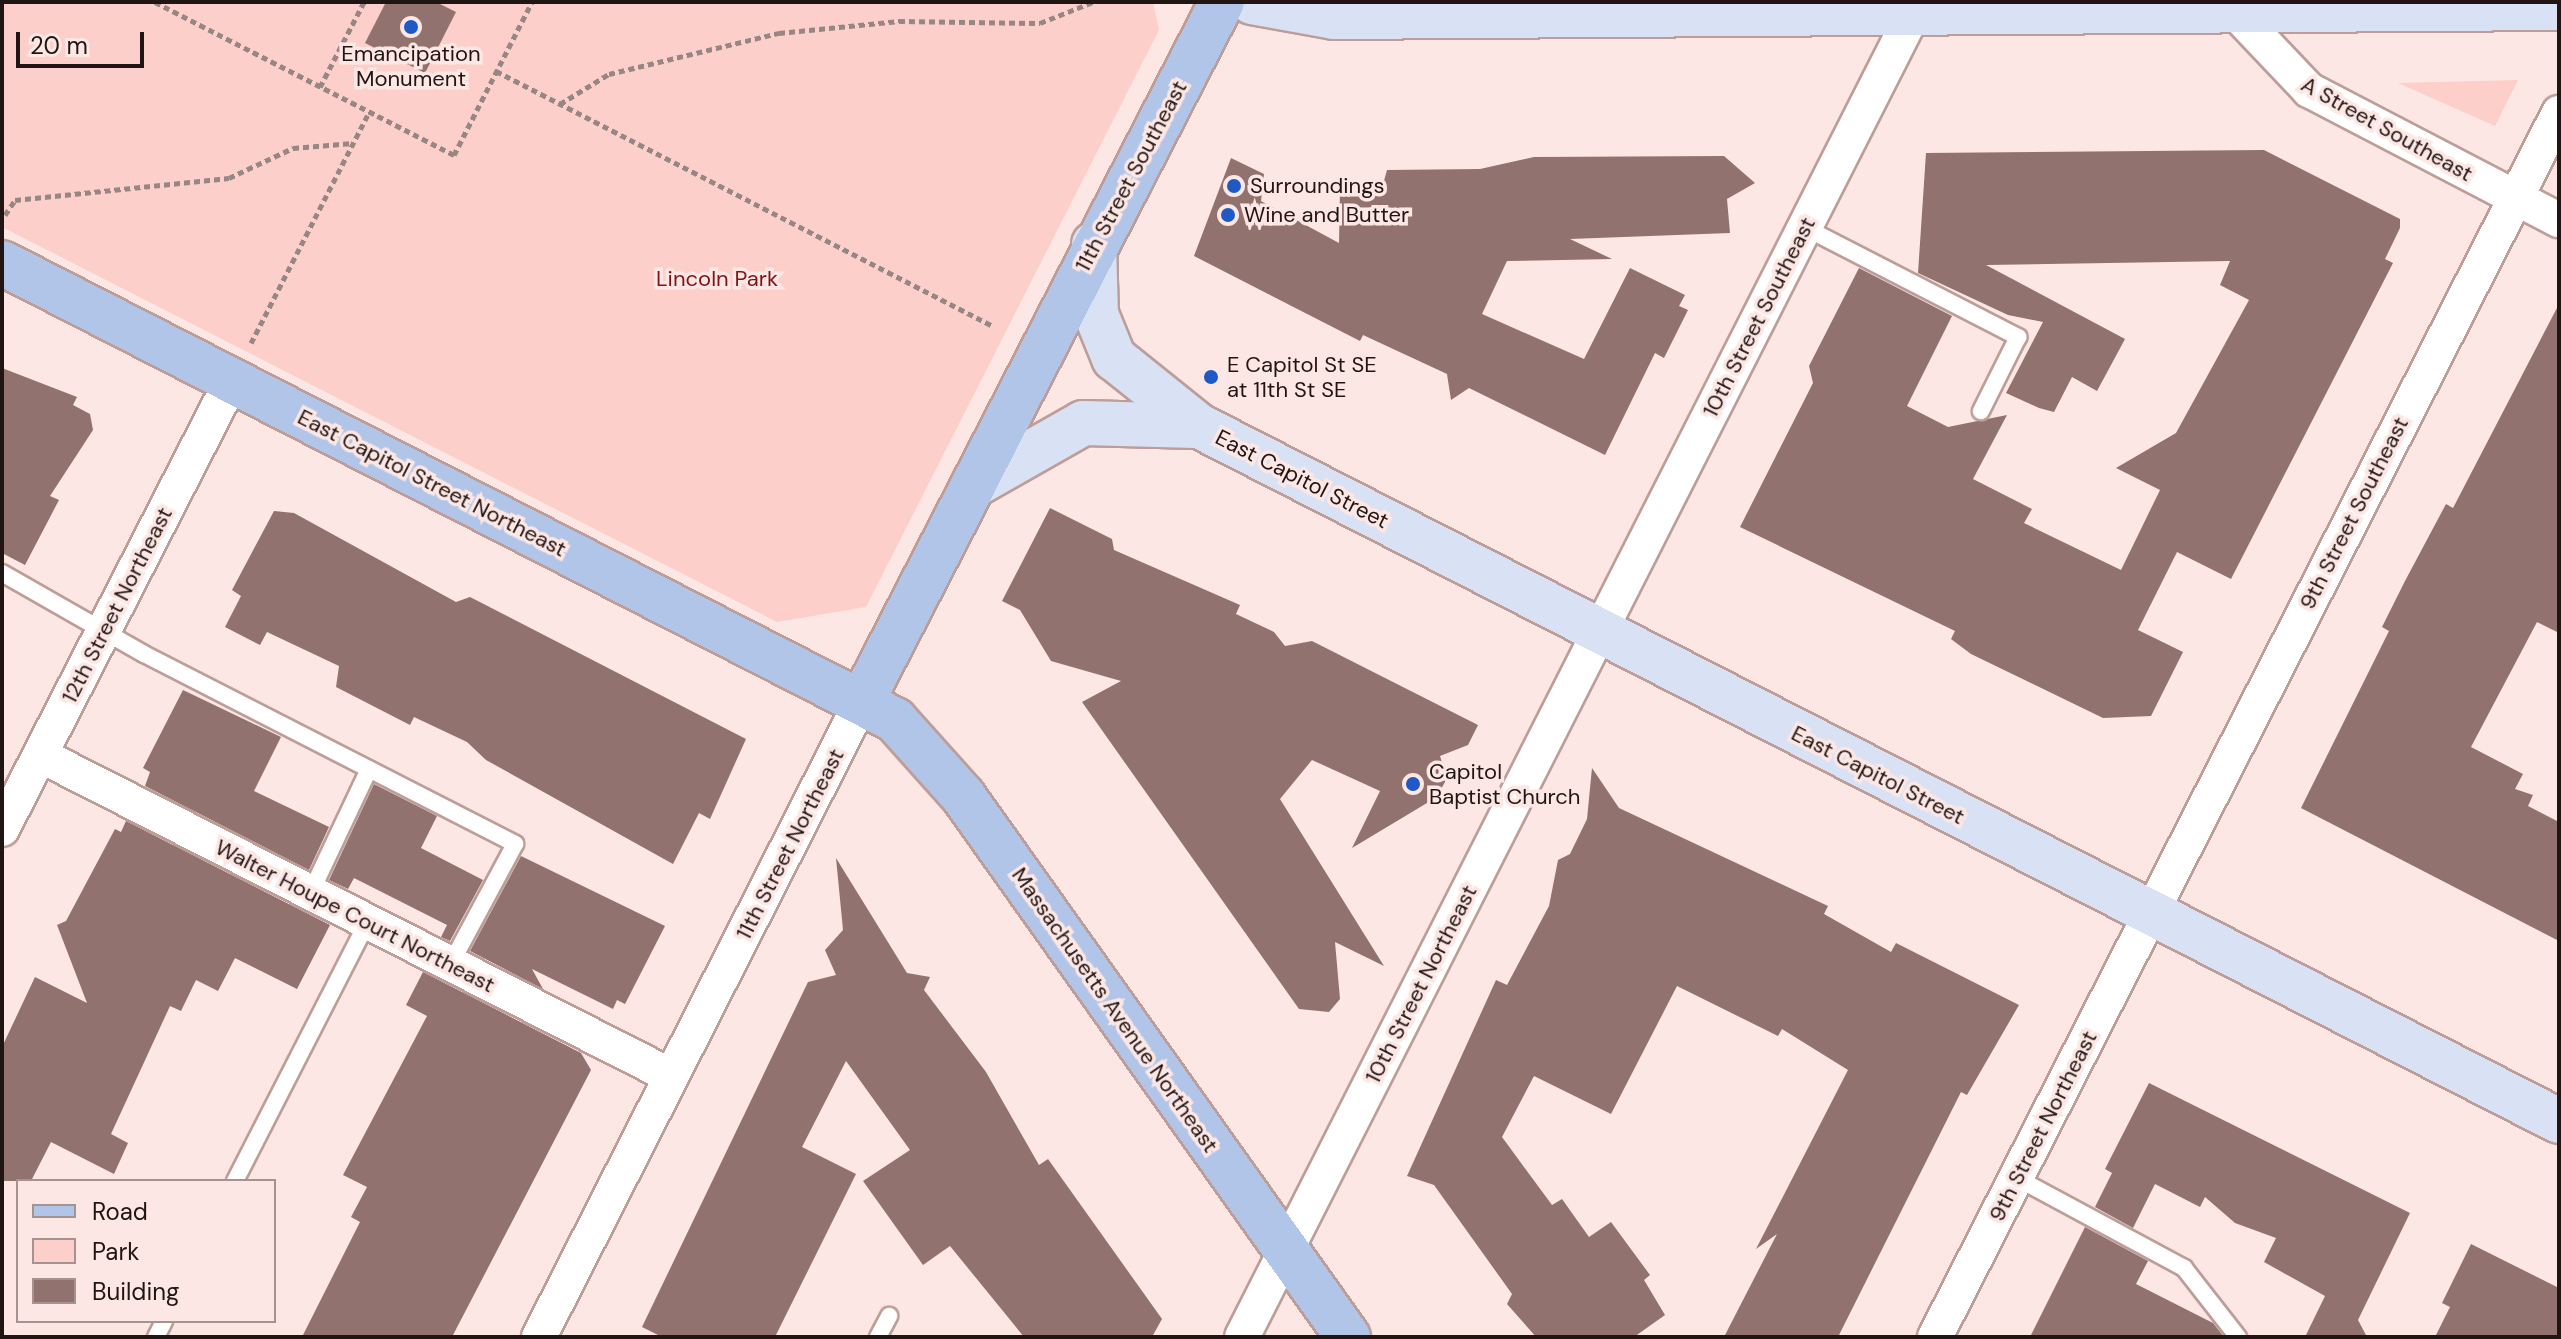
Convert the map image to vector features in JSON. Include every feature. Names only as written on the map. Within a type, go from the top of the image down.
[{"type":"main road","name":"11th Street Southeast","points":[[1041,351],[1222,2]]},
{"type":"main road","points":[[1252,2],[1334,17],[1916,8],[2235,12],[2316,7],[2559,8]]},
{"type":"main road","points":[[1094,244],[1096,314],[1114,358],[1199,426]]},
{"type":"main road","name":"East Capitol Street Northeast","points":[[2,263],[862,701]]},
{"type":"main road","name":"11th Street Northeast","points":[[862,701],[1041,351]]},
{"type":"main road","points":[[974,485],[1083,423],[1199,426]]},
{"type":"main road","name":"East Capitol Street","points":[[1199,426],[2559,1121]]},
{"type":"main road","name":"Massachusetts Avenue Northeast","points":[[862,701],[915,737],[963,796],[1348,1337]]},
{"type":"street","name":"10th Street Southeast","points":[[1600,632],[1916,8]]},
{"type":"street","name":"A Street Southeast","points":[[2235,12],[2309,90],[2559,220]]},
{"type":"street","name":"9th Street Southeast","points":[[2151,914],[2559,113]]},
{"type":"street","name":"12th Street Northeast","points":[[2,829],[231,382]]},
{"type":"street","name":"10th Street Northeast","points":[[1242,1337],[1600,632]]},
{"type":"street","name":"11th Street Northeast","points":[[546,1335],[671,1076],[862,701]]},
{"type":"street","name":"Walter Houpe Court Northeast","points":[[40,755],[671,1076]]},
{"type":"street","name":"9th Street Northeast","points":[[1935,1337],[2151,914]]},
{"type":"lane","points":[[1804,227],[2018,337],[1981,411]]},
{"type":"lane","points":[[2,573],[515,844],[450,965]]},
{"type":"lane","points":[[310,894],[369,769]]},
{"type":"lane","points":[[236,1179],[367,923]]},
{"type":"lane","points":[[2017,1178],[2184,1268],[2238,1337]]},
{"type":"lane","points":[[878,1337],[889,1316]]},
{"type":"path","points":[[155,2],[454,155],[532,2]]},
{"type":"path","points":[[320,87],[364,2]]},
{"type":"path","points":[[560,104],[609,74],[779,33],[899,21],[1040,23],[1093,2]]},
{"type":"path","points":[[496,71],[993,326]]},
{"type":"path","points":[[231,382],[369,112]]},
{"type":"path","points":[[5,215],[15,200],[229,178],[293,148],[353,143]]},
{"type":"green space","name":"Lincoln Park","points":[[2,2],[1153,2],[1159,30],[866,607],[777,622],[2,227]]},
{"type":"green space","points":[[2518,80],[2495,126],[2398,83]]},
{"type":"building","name":"Emancipation Monument","points":[[386,2],[436,2],[456,12],[425,73],[365,43]]},
{"type":"building","points":[[2264,150],[2400,219],[2400,228],[2385,259],[2393,263],[2231,579],[2177,552],[2138,630],[2183,652],[2151,716],[2103,718],[1971,654],[1951,639],[1955,631],[1740,527],[1813,383],[1809,366],[1859,268],[1952,316],[1907,406],[1948,427],[2007,415],[1973,479],[2032,509],[2024,523],[2121,570],[2160,490],[2116,468],[2176,433],[2249,300],[2220,285],[2230,261],[1986,265],[2125,339],[2097,391],[2072,377],[2054,412],[2006,393],[2043,322],[2008,315],[1918,273],[1926,153]]},
{"type":"building","points":[[1724,156],[1755,183],[1727,199],[1730,233],[1570,239],[1612,259],[1507,261],[1482,314],[1584,359],[1630,268],[1685,295],[1679,306],[1688,310],[1664,358],[1655,353],[1605,455],[1469,388],[1451,400],[1447,374],[1363,335],[1360,341],[1194,256],[1231,158],[1264,174],[1261,201],[1339,243],[1340,189],[1382,188],[1387,170],[1480,169],[1534,157]]},
{"type":"building","points":[[2559,304],[2559,633],[2537,622],[2471,747],[2523,774],[2515,789],[2533,795],[2528,806],[2559,822],[2559,941],[2301,808],[2389,631],[2382,627],[2405,581],[2446,504],[2453,508]]},
{"type":"building","points":[[2,368],[77,397],[73,405],[90,414],[93,430],[50,496],[59,500],[25,565],[2,553]]},
{"type":"building","points":[[1050,508],[1112,539],[1114,550],[1240,605],[1236,614],[1274,632],[1285,646],[1312,641],[1478,725],[1468,745],[1440,756],[1447,778],[1437,797],[1352,848],[1380,791],[1312,760],[1280,799],[1384,966],[1335,942],[1340,999],[1329,1012],[1299,1009],[1082,702],[1121,681],[1051,661],[1020,610],[1002,601]]},
{"type":"building","points":[[274,511],[294,513],[456,602],[470,597],[746,739],[710,819],[699,813],[673,864],[486,760],[467,742],[414,717],[410,725],[336,687],[339,666],[267,632],[260,645],[225,627],[241,596],[232,590]]},
{"type":"building","points":[[183,690],[281,737],[254,791],[329,827],[309,870],[145,786],[150,772],[143,768]]},
{"type":"building","points":[[1592,768],[1619,808],[1828,906],[1824,914],[1891,952],[1896,943],[2019,1005],[1967,1095],[1961,1092],[1838,1337],[1724,1337],[1777,1234],[1756,1249],[1848,1070],[1782,1029],[1778,1036],[1677,986],[1611,1114],[1534,1076],[1502,1137],[1552,1205],[1562,1199],[1589,1237],[1611,1222],[1650,1275],[1644,1280],[1665,1315],[1634,1337],[1536,1337],[1507,1304],[1512,1294],[1434,1185],[1407,1176],[1496,980],[1507,985],[1549,906],[1558,860],[1570,854],[1587,819]]},
{"type":"building","points":[[374,784],[437,816],[421,848],[483,880],[450,941],[441,937],[447,925],[354,878],[348,889],[329,880]]},
{"type":"building","points":[[126,821],[330,925],[297,989],[235,958],[218,991],[196,980],[181,1011],[170,1006],[111,1134],[128,1143],[114,1174],[51,1142],[32,1179],[2,1181],[2,1047],[35,977],[87,1003],[57,925],[66,921],[115,829],[121,832]]},
{"type":"building","points":[[521,856],[665,926],[625,1004],[617,1000],[613,1009],[532,969],[543,989],[470,951]]},
{"type":"building","points":[[836,858],[907,973],[930,977],[924,990],[986,1072],[1039,1165],[1048,1159],[1162,1319],[1152,1337],[1024,1337],[950,1246],[923,1265],[863,1181],[910,1150],[846,1061],[802,1147],[856,1174],[775,1337],[662,1337],[642,1327],[808,982],[836,975],[825,950],[843,930]]},
{"type":"building","points":[[423,972],[581,1053],[591,1070],[452,1337],[302,1337],[360,1222],[351,1217],[367,1187],[343,1175],[427,1016],[406,1005]]},
{"type":"building","points":[[2149,1083],[2410,1213],[2358,1320],[2367,1337],[2305,1337],[2325,1296],[2264,1262],[2276,1238],[2235,1223],[2205,1197],[2200,1207],[2155,1184],[2133,1228],[2095,1207],[2112,1173],[2105,1169]]},
{"type":"building","points":[[2085,1227],[2148,1261],[2136,1284],[2213,1323],[2224,1337],[2030,1337]]},
{"type":"building","points":[[2471,1244],[2559,1288],[2559,1337],[2435,1337],[2450,1307],[2442,1303]]},
{"type":"place","name":"Emancipation Monument","points":[[411,27]]},
{"type":"place","name":"Surroundings","points":[[1234,186]]},
{"type":"place","name":"Wine and Butter","points":[[1228,215]]},
{"type":"place","name":"E Capitol St SE at 11th St SE","points":[[1211,377]]},
{"type":"place","name":"Capitol Baptist Church","points":[[1413,784]]}]
